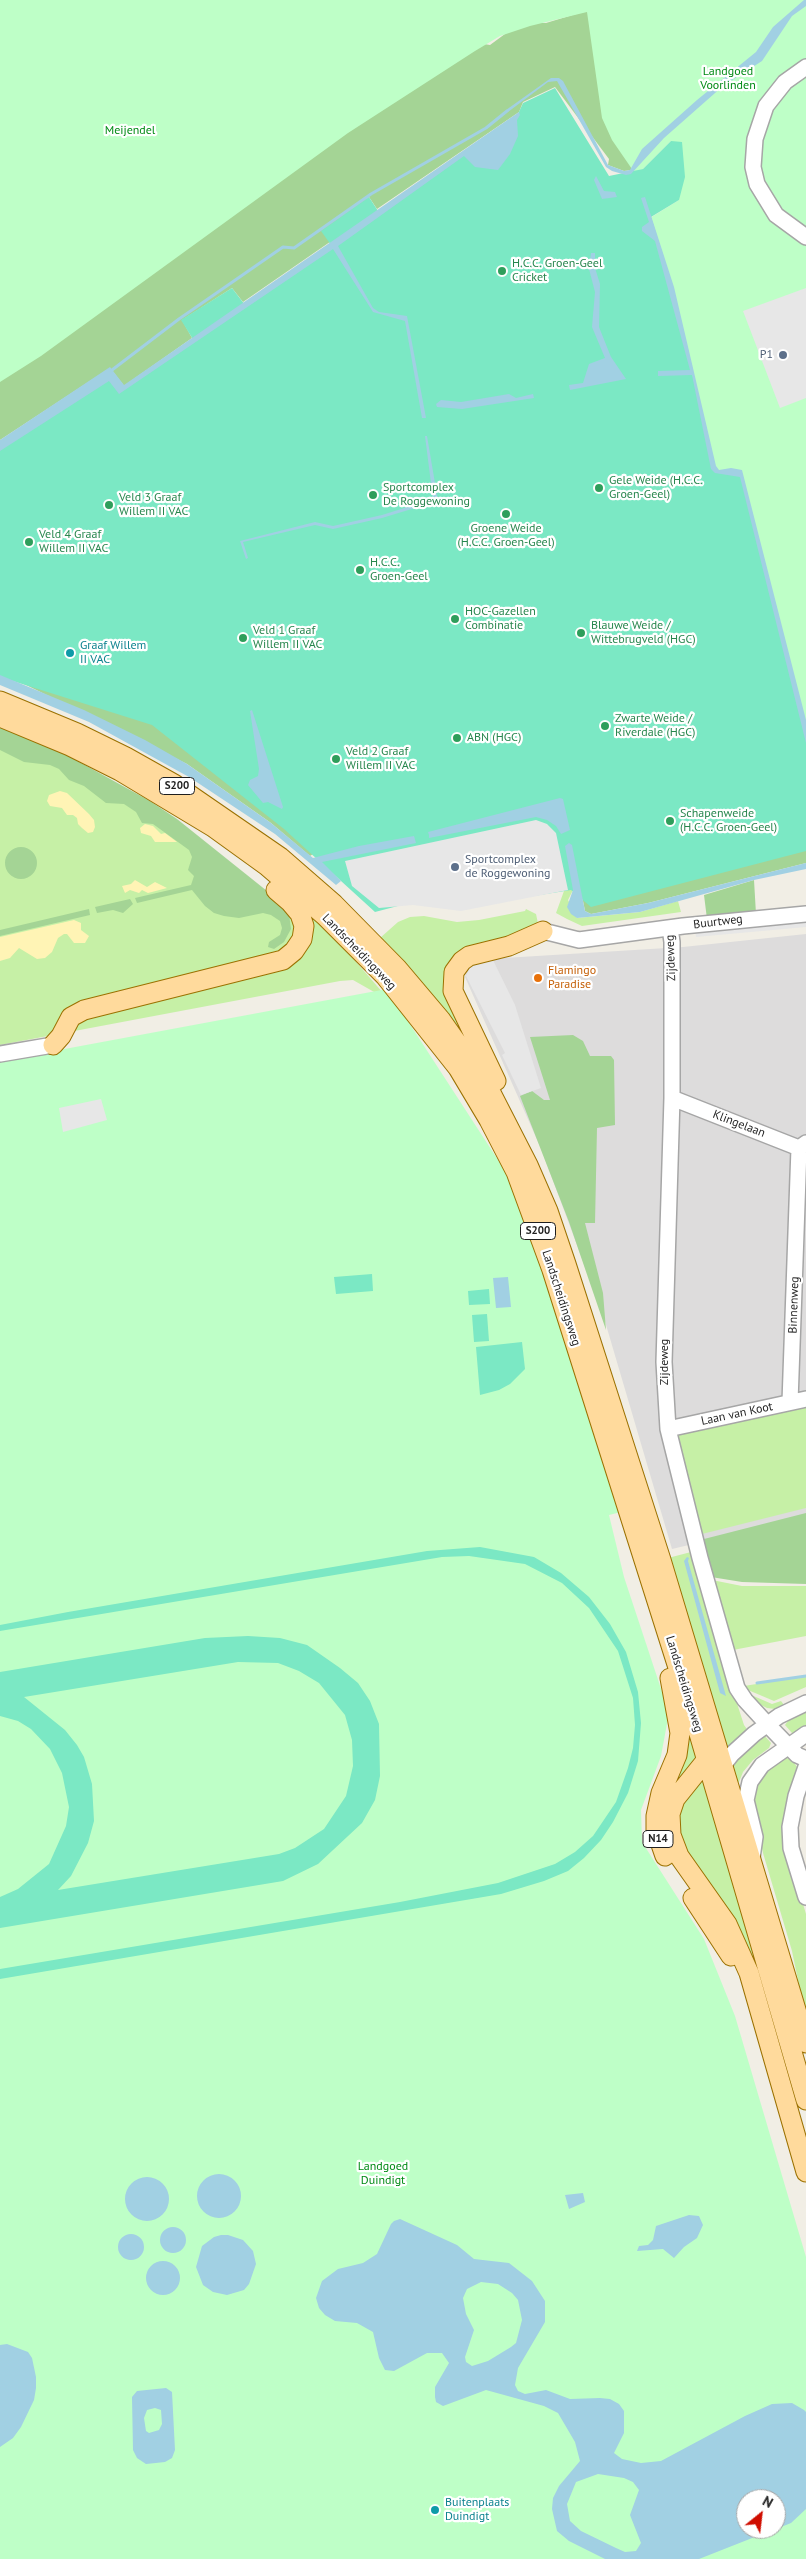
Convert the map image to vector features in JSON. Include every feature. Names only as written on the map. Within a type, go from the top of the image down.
[{"type":"main road","name":"Landscheidingsweg","points":[[0,702],[77,733],[126,756],[206,805],[280,857],[334,904],[397,968],[472,1061],[508,1123],[548,1211],[654,1562],[664,1622],[752,1858],[806,2043]]},
{"type":"main road","name":"Landscheidingsweg","points":[[0,717],[70,746],[169,799],[267,866],[325,916],[385,976],[458,1068],[489,1120],[516,1172],[533,1215],[717,1742],[714,1784],[806,2100]]},
{"type":"main road","points":[[53,1045],[61,1036],[71,1018],[84,1010],[283,960],[294,951],[302,939],[304,926],[300,914],[290,902],[193,825],[169,799]]},
{"type":"main road","points":[[508,1123],[494,1075],[453,991],[452,977],[457,966],[469,956],[509,946],[543,932]]},
{"type":"main road","name":"N14","points":[[664,1622],[668,1670],[679,1716],[680,1733],[677,1755],[657,1809],[658,1837],[671,1868],[705,1914],[730,1954],[766,2032]]},
{"type":"main road","name":"N14","points":[[715,1762],[682,1787],[675,1799],[670,1814],[670,1835],[678,1856],[719,1911],[734,1936],[754,1986],[806,2172]]},
{"type":"street","points":[[806,66],[785,82],[766,106],[755,139],[753,167],[757,184],[776,215],[806,236]]},
{"type":"street","name":"Buurtweg","points":[[543,932],[579,940],[748,918],[806,914]]},
{"type":"street","name":"Zijdeweg","points":[[670,928],[672,942],[672,1098],[664,1362],[668,1429],[735,1682],[745,1700],[767,1724],[796,1755],[806,1759]]},
{"type":"street","points":[[0,1054],[53,1045]]},
{"type":"street","name":"Klingelaan","points":[[672,1098],[802,1145]]},
{"type":"street","name":"Binnenweg","points":[[790,1402],[802,1145]]},
{"type":"street","name":"Laan van Koot","points":[[668,1429],[806,1399]]},
{"type":"street","points":[[715,1762],[767,1724],[806,1703]]},
{"type":"street","points":[[752,1858],[755,1837],[748,1811],[746,1795],[748,1786],[758,1769],[806,1734]]},
{"type":"street","points":[[806,1767],[796,1796],[790,1827],[791,1848],[806,1894]]},
{"type":"shaded area","name":"P1","points":[[806,288],[806,398],[780,408],[743,311]]},
{"type":"shaded area","name":"Sportcomplex de Roggewoning","points":[[536,820],[547,824],[556,833],[568,890],[461,911],[413,905],[379,908],[352,886],[345,861]]},
{"type":"shaded area","points":[[806,918],[806,927],[696,937],[695,929]]},
{"type":"shaded area","points":[[806,934],[806,1517],[672,1549],[604,1318],[542,1151],[465,977],[469,965],[488,959],[683,947]]},
{"type":"shaded area","name":"Flamingo Paradise","points":[[493,960],[515,1005],[541,1088],[521,1095],[502,1055],[505,1053],[466,976],[470,967]]},
{"type":"shaded area","points":[[101,1099],[107,1120],[63,1132],[59,1108]]},
{"type":"green space","points":[[0,0],[806,0],[806,729],[718,472],[714,469],[650,218],[679,200],[671,141],[643,169],[634,172],[612,140],[602,118],[587,12],[530,26],[500,36],[475,51],[348,133],[41,356],[0,382]]},
{"type":"green space","points":[[589,10],[636,163],[631,170],[624,171],[608,165],[609,159],[555,87],[523,102],[519,112],[377,209],[369,197],[340,235],[243,302],[232,288],[182,320],[192,338],[124,386],[110,368],[0,440],[0,363],[478,43],[490,45],[509,31],[534,23],[546,23]]},
{"type":"green space","name":"Sportcomplex De Roggewoning","points":[[555,88],[609,176],[643,169],[671,141],[682,142],[685,177],[679,200],[651,217],[672,285],[714,469],[718,472],[741,472],[806,729],[806,851],[591,907],[571,890],[459,908],[413,902],[375,912],[284,829],[152,725],[0,677],[0,446],[110,373],[121,389],[194,341],[181,320],[232,288],[245,305],[331,245],[321,231],[369,197],[378,211],[518,114],[523,103]]},
{"type":"green space","points":[[0,667],[141,677],[313,854],[310,856],[271,823],[187,764],[18,681]]},
{"type":"green space","points":[[0,724],[45,743],[150,801],[177,819],[272,895],[289,914],[291,929],[284,942],[274,949],[268,947],[269,942],[280,935],[282,928],[280,921],[271,915],[263,913],[239,918],[214,913],[205,906],[192,890],[137,903],[135,898],[191,885],[194,876],[188,870],[192,857],[189,850],[153,824],[142,823],[136,812],[124,804],[106,803],[84,786],[69,780],[59,769],[50,765],[24,762],[0,750]]},
{"type":"green space","points":[[0,726],[90,771],[288,915],[299,903],[338,941],[390,1001],[353,980],[340,981],[0,1045]]},
{"type":"green space","points":[[558,843],[573,890],[568,900],[577,918],[640,912],[678,901],[681,912],[582,926],[556,913],[564,891],[568,890]]},
{"type":"green space","points":[[572,845],[806,849],[806,863],[648,903],[591,914],[585,911]]},
{"type":"green space","points":[[21,847],[27,848],[32,852],[36,857],[36,869],[32,874],[27,878],[21,879],[15,878],[10,874],[6,869],[5,863],[6,857],[10,852],[15,848]]},
{"type":"green space","points":[[754,880],[756,914],[707,919],[704,895]]},
{"type":"green space","points":[[130,899],[133,904],[123,913],[113,910],[97,913],[95,907]]},
{"type":"green space","points":[[89,909],[90,915],[0,936],[0,930]]},
{"type":"green space","points":[[526,909],[536,914],[539,928],[453,961],[481,1057],[380,938],[398,922],[410,917],[424,916],[457,922],[479,920],[525,911]]},
{"type":"green space","name":"Landgoed Duindigt","points":[[387,989],[511,1180],[567,1334],[621,1512],[609,1515],[624,1577],[669,1713],[661,1756],[641,1810],[642,1842],[704,1939],[735,2016],[806,2257],[806,2559],[0,2559],[0,1061]]},
{"type":"green space","points":[[573,1035],[583,1041],[590,1056],[611,1056],[614,1060],[615,1125],[597,1128],[595,1223],[585,1223],[603,1293],[606,1330],[569,1222],[520,1096],[532,1091],[544,1100],[550,1100],[530,1037]]},
{"type":"green space","points":[[372,1274],[373,1291],[336,1294],[334,1277]]},
{"type":"green space","points":[[489,1289],[490,1304],[469,1305],[468,1291]]},
{"type":"green space","points":[[487,1314],[489,1341],[474,1342],[472,1315]]},
{"type":"green space","points":[[522,1342],[525,1369],[510,1384],[499,1390],[480,1395],[476,1347]]},
{"type":"green space","points":[[806,1406],[806,1508],[702,1534],[676,1435]]},
{"type":"green space","points":[[806,1513],[806,1584],[742,1582],[711,1577],[704,1539]]},
{"type":"green space","points":[[480,1547],[534,1557],[561,1573],[589,1597],[610,1624],[626,1652],[638,1692],[641,1723],[638,1761],[628,1793],[613,1822],[601,1840],[584,1858],[568,1871],[544,1881],[501,1894],[0,1979],[0,1969],[400,1902],[498,1883],[555,1864],[575,1852],[593,1836],[616,1802],[628,1768],[633,1748],[635,1725],[633,1698],[618,1651],[589,1608],[562,1583],[525,1564],[469,1556],[442,1557],[0,1631],[0,1625],[68,1612],[427,1551]]},
{"type":"green space","points":[[691,1552],[728,1685],[731,1685],[744,1725],[749,1732],[728,1753],[668,1558]]},
{"type":"green space","points":[[712,1580],[742,1586],[806,1586],[806,1636],[733,1650]]},
{"type":"green space","points":[[248,1636],[280,1638],[307,1645],[358,1683],[370,1701],[379,1724],[380,1776],[375,1800],[362,1823],[318,1864],[283,1881],[0,1928],[0,1897],[18,1889],[49,1864],[66,1826],[69,1807],[62,1773],[50,1749],[31,1729],[18,1721],[0,1716],[0,1672],[205,1638]],"holes":[[[238,1662],[278,1663],[299,1671],[319,1683],[345,1715],[352,1740],[353,1766],[346,1796],[324,1829],[295,1848],[279,1854],[58,1890],[71,1876],[88,1843],[94,1821],[92,1784],[84,1757],[77,1745],[65,1730],[24,1697]]]},
{"type":"green space","points":[[806,1676],[806,1687],[774,1701],[748,1690],[744,1686]]},
{"type":"green space","points":[[749,1694],[772,1704],[781,1701],[784,1705],[775,1709],[767,1708],[757,1703]]},
{"type":"green space","points":[[806,1709],[806,1729],[797,1734],[792,1733],[785,1725],[790,1718]]},
{"type":"green space","points":[[692,1735],[699,1758],[677,1781],[671,1777],[684,1738]]},
{"type":"green space","points":[[764,1735],[771,1743],[769,1748],[753,1760],[743,1772],[739,1782],[735,1783],[731,1765]]},
{"type":"green space","points":[[784,1757],[792,1760],[797,1767],[785,1844],[806,1914],[806,2019],[792,1951],[763,1853],[753,1806],[755,1779]]},
{"type":"green space","points":[[703,1775],[768,1997],[729,1921],[689,1863],[677,1829],[679,1806]]},
{"type":"sand","points":[[60,791],[67,793],[94,820],[95,827],[93,832],[88,833],[78,824],[77,818],[73,815],[67,815],[62,808],[50,806],[47,801],[49,795]]},
{"type":"sand","points":[[145,824],[153,826],[161,834],[165,833],[177,842],[155,842],[151,836],[141,833],[140,828]]},
{"type":"sand","points":[[135,880],[147,887],[155,882],[167,888],[148,893],[142,890],[139,893],[130,890],[125,893],[122,886],[131,884]]},
{"type":"sand","points":[[74,920],[81,923],[81,930],[89,936],[85,943],[74,943],[67,934],[64,934],[58,938],[52,952],[45,958],[37,959],[19,948],[10,958],[0,961],[0,937]]},
{"type":"water","points":[[806,0],[806,6],[792,16],[762,61],[723,86],[664,138],[631,174],[626,175],[606,167],[557,81],[548,82],[508,112],[506,110],[551,78],[559,78],[563,81],[608,165],[624,171],[630,170],[642,149],[697,100],[756,52],[773,27]]},
{"type":"water","points":[[519,112],[520,115],[517,120],[518,136],[510,154],[498,170],[475,167],[464,156],[338,246],[373,308],[379,312],[407,316],[426,418],[422,418],[405,321],[373,312],[333,249],[119,394],[109,381],[0,451],[0,440],[110,367],[124,385]]},
{"type":"water","points":[[596,176],[604,191],[615,192],[617,197],[602,199],[594,180]]},
{"type":"water","points":[[645,197],[674,287],[716,466],[719,470],[731,468],[742,470],[806,720],[806,743],[740,477],[715,473],[711,469],[692,375],[658,376],[658,371],[690,370],[655,241],[642,231],[642,227],[649,222],[641,198]]},
{"type":"water","points":[[591,253],[595,253],[595,268],[600,284],[599,327],[611,357],[626,379],[570,390],[569,385],[583,383],[589,364],[605,358],[592,327],[595,292],[589,269]]},
{"type":"water","points":[[509,394],[516,398],[533,394],[534,398],[462,409],[437,407],[436,404],[441,400],[461,402]]},
{"type":"water","points":[[425,436],[427,436],[438,501],[382,518],[333,529],[315,525],[243,542],[248,558],[246,559],[240,541],[315,522],[333,526],[382,515],[433,499]]},
{"type":"water","points":[[0,675],[84,710],[145,740],[187,764],[271,823],[313,858],[359,846],[414,836],[416,843],[322,862],[341,881],[336,885],[275,834],[189,777],[89,722],[0,685]]},
{"type":"water","points":[[252,710],[283,807],[282,809],[268,802],[263,803],[248,785],[250,780],[258,776],[259,769],[250,711]]},
{"type":"water","points":[[560,798],[563,799],[570,830],[561,834],[556,826],[547,820],[536,817],[429,838],[428,832]]},
{"type":"water","points":[[569,843],[572,845],[585,911],[591,914],[648,903],[806,863],[806,869],[754,880],[640,912],[577,918],[571,914],[567,907],[573,890],[565,846]]},
{"type":"water","points":[[508,1277],[511,1307],[496,1308],[493,1278]]},
{"type":"water","points":[[687,1557],[689,1558],[688,1561],[726,1696],[720,1693],[684,1561]]},
{"type":"water","points":[[215,2174],[223,2174],[235,2180],[241,2196],[235,2212],[223,2218],[215,2218],[203,2212],[197,2200],[197,2192],[203,2180]]},
{"type":"water","points":[[147,2177],[159,2181],[165,2187],[169,2199],[165,2211],[159,2217],[147,2221],[135,2217],[129,2211],[125,2199],[129,2187],[135,2181]]},
{"type":"water","points":[[583,2193],[585,2202],[569,2209],[565,2195]]},
{"type":"water","points":[[689,2215],[699,2216],[703,2225],[697,2238],[684,2247],[674,2258],[663,2249],[637,2251],[639,2246],[648,2245],[653,2240],[656,2226]]},
{"type":"water","points":[[400,2219],[457,2245],[474,2259],[509,2263],[532,2281],[545,2301],[545,2322],[518,2368],[515,2385],[518,2391],[525,2394],[546,2390],[570,2399],[610,2399],[619,2404],[624,2411],[624,2433],[614,2453],[622,2459],[641,2463],[661,2461],[745,2416],[772,2404],[792,2403],[804,2410],[806,2412],[806,2509],[791,2523],[786,2525],[786,2489],[736,2489],[736,2539],[750,2539],[699,2559],[605,2559],[569,2541],[557,2531],[552,2509],[553,2498],[559,2486],[580,2461],[575,2442],[558,2413],[544,2406],[486,2390],[443,2406],[436,2402],[435,2397],[435,2387],[449,2363],[442,2353],[427,2353],[394,2371],[385,2370],[379,2358],[373,2332],[357,2323],[335,2321],[325,2315],[319,2308],[316,2298],[322,2281],[338,2269],[363,2263],[377,2254],[391,2224]],"holes":[[[481,2282],[498,2284],[512,2293],[518,2300],[522,2320],[516,2343],[488,2361],[472,2366],[466,2362],[465,2357],[474,2330],[466,2314],[463,2298],[467,2289]],[[598,2474],[624,2478],[633,2482],[639,2490],[630,2515],[641,2543],[636,2551],[625,2552],[581,2531],[570,2521],[567,2504],[576,2482]]]},
{"type":"water","points":[[173,2227],[182,2231],[186,2240],[182,2249],[173,2253],[164,2249],[160,2240],[164,2231]]},
{"type":"water","points":[[131,2234],[141,2237],[144,2247],[141,2257],[131,2260],[121,2257],[118,2247],[121,2237]]},
{"type":"water","points":[[228,2235],[243,2240],[253,2251],[256,2264],[249,2284],[244,2290],[227,2295],[213,2292],[203,2285],[196,2267],[202,2246],[214,2237]]},
{"type":"water","points":[[163,2261],[170,2262],[175,2266],[179,2271],[179,2285],[175,2290],[170,2294],[163,2295],[156,2294],[151,2290],[147,2285],[146,2278],[147,2271],[151,2266],[156,2262]]},
{"type":"water","points":[[7,2344],[28,2352],[32,2358],[36,2388],[34,2400],[21,2427],[13,2438],[0,2447],[0,2345]]},
{"type":"water","points":[[166,2388],[172,2392],[175,2450],[172,2458],[165,2462],[146,2464],[137,2458],[133,2450],[132,2397],[137,2391]],"holes":[[[155,2408],[161,2410],[162,2424],[159,2430],[149,2433],[146,2431],[144,2418],[147,2410]]]},
{"type":"waterway","points":[[112,370],[179,319],[283,247],[294,248],[371,194],[486,128],[507,111]]},
{"type":"waterway","points":[[757,1683],[806,1676]]},
{"type":"place","name":"H.C.C. Groen-Geel Cricket","points":[[502,271]]},
{"type":"place","name":"P1","points":[[783,355]]},
{"type":"place","name":"Gele Weide (H.C.C. Groen-Geel)","points":[[599,488]]},
{"type":"place","name":"Sportcomplex De Roggewoning","points":[[373,495]]},
{"type":"place","name":"Veld 3 Graaf Willem II VAC","points":[[109,505]]},
{"type":"place","name":"Groene Weide (H.C.C. Groen-Geel)","points":[[506,514]]},
{"type":"place","name":"Veld 4 Graaf Willem II VAC","points":[[29,542]]},
{"type":"place","name":"H.C.C. Groen-Geel","points":[[360,570]]},
{"type":"place","name":"HOC-Gazellen Combinatie","points":[[455,619]]},
{"type":"place","name":"Blauwe Weide / Wittebrugveld (HGC)","points":[[581,633]]},
{"type":"place","name":"Veld 1 Graaf Willem II VAC","points":[[243,638]]},
{"type":"place","name":"Graaf Willem II VAC","points":[[70,653]]},
{"type":"place","name":"Zwarte Weide / Riverdale (HGC)","points":[[605,726]]},
{"type":"place","name":"ABN (HGC)","points":[[457,738]]},
{"type":"place","name":"Veld 2 Graaf Willem II VAC","points":[[336,759]]},
{"type":"place","name":"Schapenweide (H.C.C. Groen-Geel)","points":[[670,821]]},
{"type":"place","name":"Sportcomplex de Roggewoning","points":[[455,867]]},
{"type":"place","name":"Flamingo Paradise","points":[[538,978]]},
{"type":"place","name":"Buitenplaats Duindigt","points":[[435,2510]]},
{"type":"park label","name":"Landgoed Voorlinden","points":[[728,79]]},
{"type":"park label","name":"Meijendel","points":[[130,131]]}]
